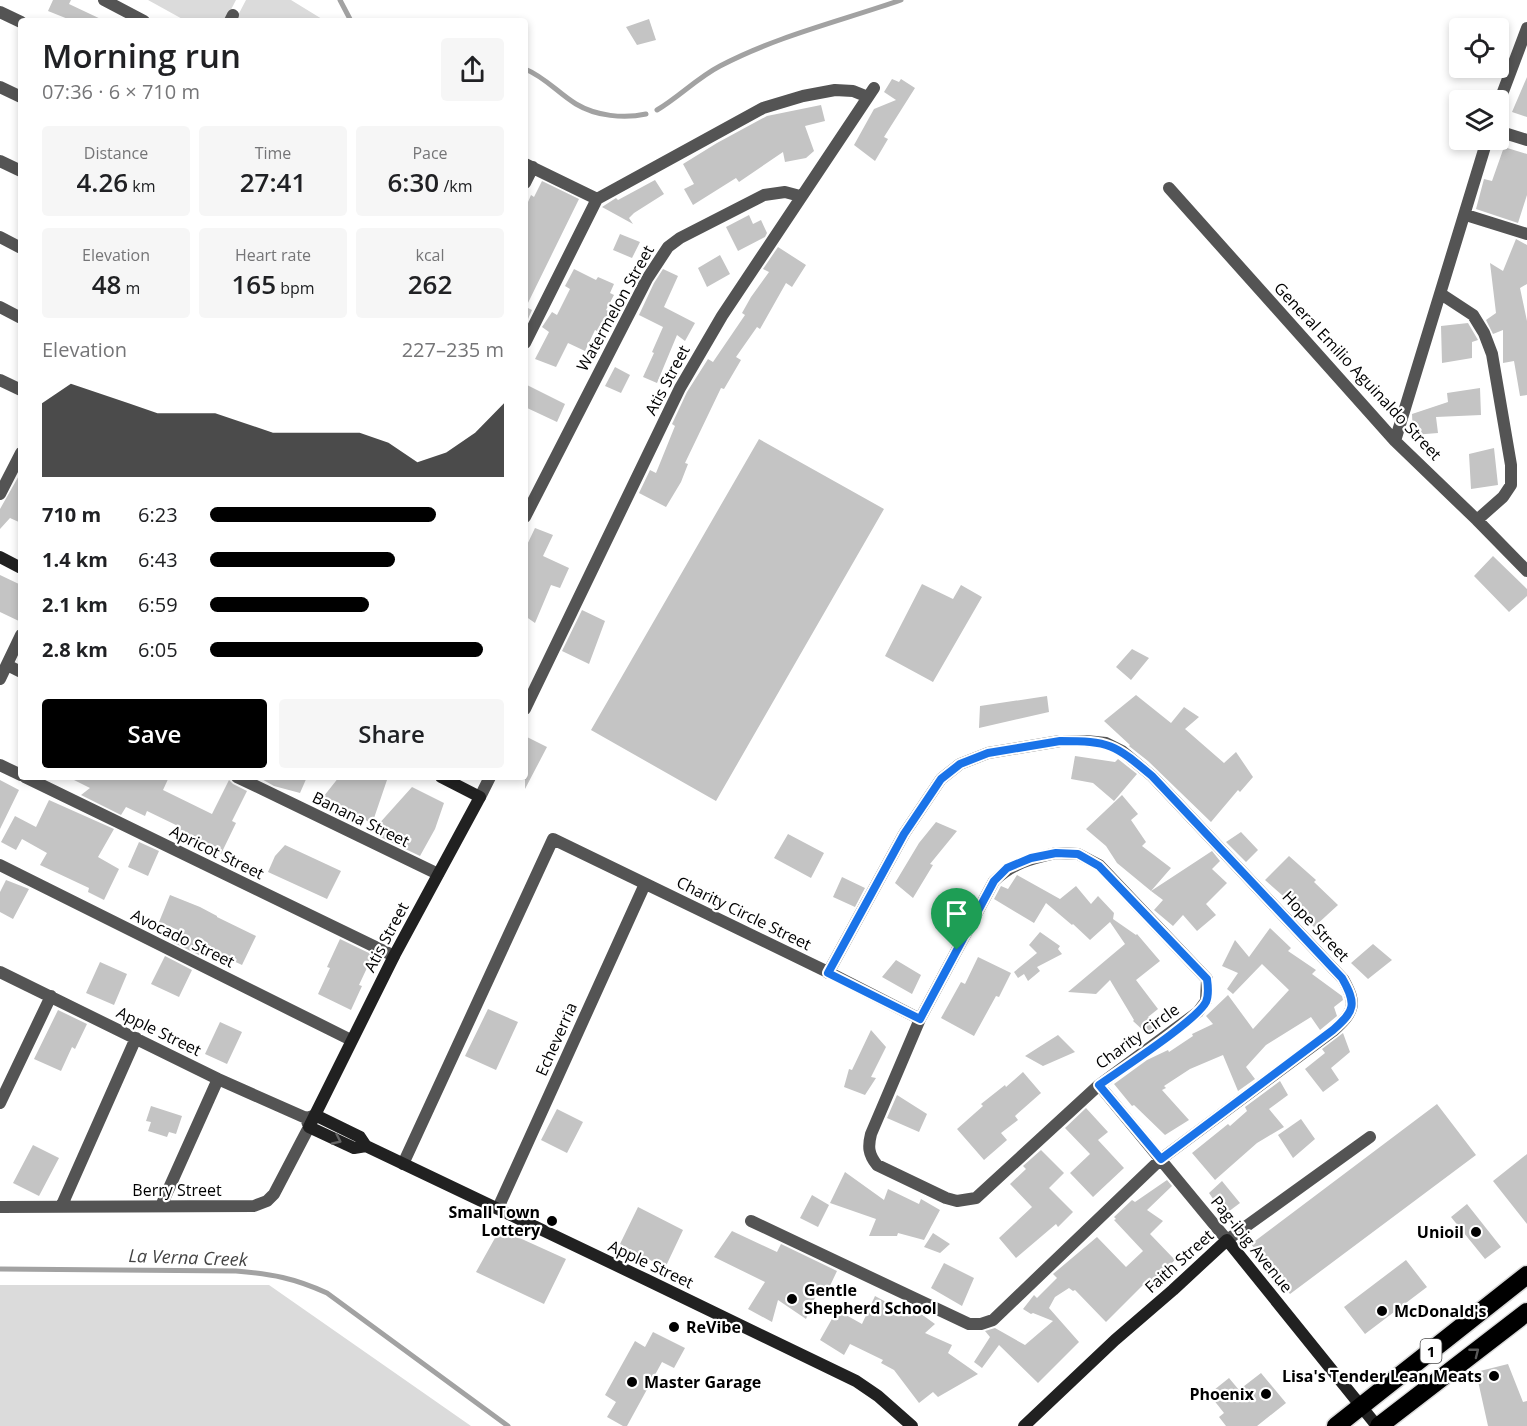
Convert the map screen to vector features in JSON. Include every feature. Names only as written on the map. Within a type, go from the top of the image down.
[{"type":"highway","name":"1","points":[[1336,1426],[1527,1275]]},
{"type":"highway","name":"1","points":[[1378,1426],[1527,1312]]},
{"type":"street","points":[[104,0],[125,5],[140,18]]},
{"type":"street","points":[[0,12],[18,21]]},
{"type":"street","points":[[1504,90],[1523,45],[1527,28]]},
{"type":"street","points":[[0,87],[18,96]]},
{"type":"street","name":"Atis Street","points":[[528,702],[680,388],[722,316],[871,92],[835,90],[803,96],[763,108],[597,199]]},
{"type":"street","points":[[1509,134],[1527,140]]},
{"type":"street","points":[[1395,441],[1484,150]]},
{"type":"street","points":[[0,161],[18,170]]},
{"type":"street","points":[[528,337],[597,199],[529,165]]},
{"type":"street","name":"General Emilio Aguinaldo Street","points":[[1169,188],[1395,441],[1527,571]]},
{"type":"street","name":"Watermelon Street","points":[[528,511],[647,279],[668,247],[764,195],[785,192],[800,196]]},
{"type":"street","points":[[1466,214],[1527,234]]},
{"type":"street","points":[[0,237],[18,246]]},
{"type":"street","points":[[1441,294],[1473,315],[1484,333],[1492,354],[1511,465],[1511,485],[1503,497],[1477,520]]},
{"type":"street","points":[[0,307],[18,316]]},
{"type":"street","points":[[0,380],[18,389]]},
{"type":"street","points":[[0,494],[5,473],[18,457]]},
{"type":"street","points":[[0,558],[18,567]]},
{"type":"street","points":[[0,679],[18,641]]},
{"type":"street","points":[[7,665],[18,670]]},
{"type":"street","name":"Hope Street","points":[[751,1221],[969,1324],[981,1324],[993,1320],[1161,1159],[1333,1030],[1350,1012],[1353,1004],[1352,995],[1342,978],[1152,776],[1122,751],[1106,743],[1060,741],[988,753],[960,764],[941,779],[904,834],[828,973]]},
{"type":"street","points":[[0,765],[18,774]]},
{"type":"street","name":"Apricot Street","points":[[31,780],[394,956]]},
{"type":"street","name":"Banana Street","points":[[243,780],[438,874]]},
{"type":"street","points":[[447,780],[480,797]]},
{"type":"street","name":"Atis Street","points":[[310,1120],[394,956],[488,780]]},
{"type":"street","name":"Charity Circle Street","points":[[403,1164],[553,839],[920,1019]]},
{"type":"street","name":"Charity Circle","points":[[1056,853],[1078,854],[1099,866],[1207,979],[1206,1001],[1198,1012],[1099,1085],[976,1198],[957,1201],[946,1198],[877,1165],[870,1155],[868,1143],[871,1134],[920,1019],[994,881],[1007,868],[1031,858],[1056,853]]},
{"type":"street","name":"Avocado Street","points":[[0,866],[351,1040]]},
{"type":"street","name":"Echeverria","points":[[498,1208],[645,884]]},
{"type":"street","name":"Apple Street","points":[[0,972],[218,1079],[310,1120],[354,1148],[366,1146],[856,1382],[878,1396],[912,1426]]},
{"type":"street","points":[[0,1103],[51,996]]},
{"type":"street","points":[[62,1207],[136,1038]]},
{"type":"street","points":[[161,1206],[218,1079]]},
{"type":"street","name":"Pag-ibig Avenue","points":[[1099,1085],[1378,1426]]},
{"type":"street","name":"Berry Street","points":[[0,1207],[254,1206],[267,1201],[274,1194],[310,1120]]},
{"type":"street","name":"Faith Street","points":[[1024,1426],[1115,1340],[1227,1240],[1370,1137]]},
{"type":"shaded area","points":[[148,0],[236,0],[227,18],[181,18]]},
{"type":"shaded area","points":[[246,0],[291,0],[320,18],[237,18]]},
{"type":"shaded area","points":[[0,1285],[269,1285],[471,1426],[0,1426]]},
{"type":"building","points":[[53,0],[71,0],[69,4],[99,18],[66,18],[48,11]]},
{"type":"building","points":[[649,19],[656,40],[637,45],[626,27]]},
{"type":"building","points":[[1527,77],[1527,117],[1512,112]]},
{"type":"building","points":[[892,79],[899,82],[901,79],[915,88],[884,137],[888,139],[875,161],[854,145],[874,109],[896,100],[884,92]]},
{"type":"building","points":[[821,105],[825,121],[805,126],[814,151],[806,158],[785,162],[783,152],[739,182],[736,178],[693,205],[684,189],[694,184],[683,164],[767,116]]},
{"type":"building","points":[[1509,149],[1527,154],[1527,195],[1518,223],[1476,209],[1484,179],[1492,181],[1503,150]]},
{"type":"building","points":[[655,180],[664,194],[634,213],[629,218],[633,224],[602,207],[616,198],[618,200]]},
{"type":"building","points":[[542,181],[579,199],[528,303],[528,202],[531,195],[534,197]]},
{"type":"building","points":[[749,215],[753,224],[761,220],[767,233],[765,237],[738,251],[726,227]]},
{"type":"building","points":[[620,234],[640,242],[632,258],[613,250]]},
{"type":"building","points":[[1516,239],[1527,245],[1527,284],[1520,288],[1527,321],[1527,395],[1520,396],[1514,361],[1503,363],[1503,330],[1493,334],[1486,320],[1496,313],[1490,263],[1503,271]]},
{"type":"building","points":[[778,247],[806,265],[792,287],[786,283],[760,329],[757,327],[736,357],[741,360],[724,389],[721,388],[685,463],[688,464],[681,482],[666,507],[639,493],[650,470],[656,473],[675,426],[672,424],[687,392],[708,359],[713,362],[745,315],[742,313],[769,272],[763,269]]},
{"type":"building","points":[[720,255],[730,274],[707,287],[698,268]]},
{"type":"building","points":[[574,269],[596,280],[598,277],[614,284],[610,293],[614,295],[606,310],[611,312],[601,333],[595,330],[585,351],[568,343],[556,367],[535,359],[549,332],[542,327],[552,312],[557,315],[570,289],[565,286]]},
{"type":"building","points":[[663,269],[678,276],[664,307],[695,323],[685,341],[677,335],[657,383],[643,377],[663,327],[639,315]]},
{"type":"building","points":[[1468,323],[1478,340],[1472,342],[1472,358],[1442,363],[1441,326]]},
{"type":"building","points":[[615,367],[630,375],[621,393],[605,386]]},
{"type":"building","points":[[528,386],[565,404],[557,422],[528,408]]},
{"type":"building","points":[[1480,388],[1481,415],[1436,417],[1438,433],[1413,435],[1412,414],[1448,402],[1447,393]]},
{"type":"building","points":[[759,439],[884,509],[716,801],[591,730]]},
{"type":"building","points":[[1494,448],[1498,485],[1471,489],[1469,454]]},
{"type":"building","points":[[18,477],[18,522],[10,518],[0,529],[0,509]]},
{"type":"building","points":[[535,528],[553,535],[543,556],[569,568],[560,588],[551,585],[535,623],[528,618],[528,543]]},
{"type":"building","points":[[1493,556],[1527,589],[1527,596],[1509,612],[1474,576]]},
{"type":"building","points":[[0,575],[18,584],[18,621],[0,612]]},
{"type":"building","points":[[922,584],[953,599],[961,585],[982,597],[933,682],[885,656]]},
{"type":"building","points":[[582,610],[605,621],[589,664],[562,651]]},
{"type":"building","points":[[1132,649],[1149,658],[1131,680],[1116,667]]},
{"type":"building","points":[[1136,695],[1171,723],[1184,707],[1199,717],[1185,729],[1224,763],[1236,752],[1253,777],[1240,792],[1238,790],[1211,822],[1104,721]]},
{"type":"building","points":[[1047,696],[1049,712],[979,728],[980,706]]},
{"type":"building","points":[[528,738],[547,747],[525,789],[525,780],[528,780]]},
{"type":"building","points":[[1075,756],[1115,762],[1118,759],[1137,774],[1114,801],[1093,783],[1071,779]]},
{"type":"building","points":[[0,780],[19,790],[0,829]]},
{"type":"building","points":[[74,780],[168,780],[163,790],[212,814],[229,780],[247,791],[232,821],[236,823],[221,854],[176,831],[178,826],[147,811],[145,816],[126,807],[121,815],[81,795],[90,788]]},
{"type":"building","points":[[263,780],[306,780],[300,793],[274,786]]},
{"type":"building","points":[[337,780],[387,780],[372,824],[345,807],[343,813],[320,801]]},
{"type":"building","points":[[412,787],[444,803],[435,829],[420,856],[376,835],[379,828],[377,826]]},
{"type":"building","points":[[1122,795],[1138,814],[1131,820],[1146,842],[1142,846],[1171,868],[1151,891],[1117,863],[1106,846],[1086,829]]},
{"type":"building","points":[[49,800],[114,829],[98,857],[119,869],[104,900],[88,892],[89,888],[40,865],[47,853],[22,839],[16,850],[1,842],[15,816],[36,827]]},
{"type":"building","points":[[936,822],[957,831],[930,864],[933,865],[913,898],[895,883],[919,843]]},
{"type":"building","points":[[1241,832],[1258,850],[1246,862],[1226,842]]},
{"type":"building","points":[[788,834],[824,853],[811,878],[774,858]]},
{"type":"building","points":[[139,842],[159,851],[148,876],[128,867]]},
{"type":"building","points":[[285,845],[341,871],[327,899],[268,872],[275,856]]},
{"type":"building","points":[[1212,851],[1220,861],[1212,869],[1227,883],[1206,904],[1216,915],[1197,931],[1183,915],[1173,926],[1154,910],[1163,900],[1151,891]]},
{"type":"building","points":[[1289,856],[1316,880],[1314,882],[1338,905],[1314,927],[1265,880]]},
{"type":"building","points":[[1017,875],[1060,899],[1076,886],[1091,904],[1098,896],[1114,913],[1113,919],[1137,934],[1160,961],[1136,980],[1158,1009],[1148,1017],[1159,1026],[1146,1033],[1133,1021],[1110,980],[1096,994],[1068,992],[1125,944],[1110,922],[1090,940],[1046,903],[1034,923],[994,899],[1001,886],[1008,889]]},
{"type":"building","points":[[842,877],[865,888],[855,907],[833,897]]},
{"type":"building","points":[[6,880],[29,889],[13,919],[0,912],[0,892]]},
{"type":"building","points":[[170,895],[200,907],[256,936],[242,965],[204,947],[199,955],[172,942],[178,930],[159,922]]},
{"type":"building","points":[[1270,928],[1291,948],[1288,951],[1316,970],[1312,974],[1342,996],[1343,1000],[1334,1007],[1337,1016],[1320,1030],[1311,1017],[1266,1045],[1246,1067],[1255,1079],[1238,1091],[1223,1055],[1190,1069],[1164,1086],[1166,1088],[1162,1090],[1189,1120],[1165,1135],[1134,1105],[1132,1106],[1114,1084],[1147,1060],[1168,1050],[1169,1052],[1193,1036],[1192,1034],[1213,1024],[1206,1016],[1228,995],[1253,1029],[1289,990],[1262,964],[1233,994],[1227,989],[1238,973],[1222,966],[1235,940],[1249,957]]},
{"type":"building","points":[[1040,932],[1060,946],[1058,949],[1062,954],[1037,967],[1040,971],[1028,981],[1024,974],[1018,978],[1014,972],[1037,953],[1029,945]]},
{"type":"building","points":[[340,939],[373,955],[359,985],[362,986],[351,1010],[318,994]]},
{"type":"building","points":[[1373,944],[1392,960],[1368,979],[1351,963]]},
{"type":"building","points":[[165,956],[192,970],[179,997],[151,984]]},
{"type":"building","points":[[978,957],[1011,973],[999,997],[996,996],[974,1036],[941,1018],[961,982],[965,984]]},
{"type":"building","points":[[896,960],[921,975],[912,994],[882,977]]},
{"type":"building","points":[[100,962],[127,974],[114,1005],[86,993]]},
{"type":"building","points":[[488,1009],[518,1022],[496,1070],[465,1056]]},
{"type":"building","points":[[58,1010],[87,1024],[75,1049],[72,1047],[61,1071],[34,1059]]},
{"type":"building","points":[[220,1022],[242,1032],[227,1064],[205,1054]]},
{"type":"building","points":[[871,1030],[886,1047],[871,1077],[876,1078],[865,1095],[844,1087],[849,1069],[852,1070]]},
{"type":"building","points":[[1343,1033],[1350,1052],[1331,1068],[1339,1080],[1323,1092],[1305,1069],[1325,1053],[1322,1049]]},
{"type":"building","points":[[1058,1035],[1075,1052],[1043,1066],[1025,1056]]},
{"type":"building","points":[[1023,1072],[1041,1093],[1015,1116],[1018,1120],[1001,1133],[1007,1140],[984,1160],[957,1129],[983,1106],[981,1104]]},
{"type":"building","points":[[1280,1081],[1288,1095],[1269,1109],[1284,1127],[1257,1143],[1215,1180],[1192,1153],[1228,1124],[1230,1126],[1247,1111],[1245,1107]]},
{"type":"building","points":[[897,1095],[927,1114],[919,1132],[887,1118]]},
{"type":"building","points":[[1437,1104],[1476,1155],[1290,1294],[1251,1244]]},
{"type":"building","points":[[151,1106],[182,1116],[176,1134],[169,1132],[167,1137],[148,1131],[151,1122],[146,1121]]},
{"type":"building","points":[[1086,1108],[1108,1132],[1098,1140],[1124,1168],[1093,1197],[1070,1173],[1090,1154],[1065,1128]]},
{"type":"building","points":[[557,1109],[583,1122],[567,1153],[541,1140]]},
{"type":"building","points":[[1301,1119],[1315,1139],[1293,1158],[1278,1135]]},
{"type":"building","points":[[33,1145],[59,1158],[39,1196],[13,1183]]},
{"type":"building","points":[[1041,1150],[1064,1173],[1049,1188],[1073,1212],[1058,1227],[1056,1224],[1016,1258],[999,1238],[1032,1207],[1010,1184],[1026,1169],[1023,1166]]},
{"type":"building","points":[[1527,1154],[1527,1224],[1493,1181]]},
{"type":"building","points":[[845,1172],[884,1200],[888,1189],[919,1204],[921,1199],[940,1210],[924,1240],[898,1233],[897,1236],[869,1236],[876,1219],[830,1203]]},
{"type":"building","points":[[1167,1180],[1172,1186],[1147,1210],[1163,1221],[1150,1234],[1175,1260],[1163,1271],[1169,1276],[1155,1289],[1148,1280],[1106,1322],[1075,1290],[1069,1288],[1055,1297],[1049,1308],[1079,1342],[1038,1383],[999,1345],[982,1368],[974,1362],[990,1337],[985,1331],[995,1328],[1025,1345],[1053,1321],[1023,1309],[1034,1295],[1037,1298],[1057,1278],[1053,1274],[1097,1237],[1126,1267],[1143,1251],[1114,1220],[1116,1219],[1114,1217],[1132,1200],[1135,1202]]},
{"type":"building","points":[[1222,1181],[1240,1203],[1224,1215],[1209,1193]]},
{"type":"building","points":[[812,1195],[829,1205],[818,1227],[800,1218]]},
{"type":"building","name":"Unioil","points":[[1467,1204],[1501,1247],[1485,1259],[1451,1217]]},
{"type":"building","points":[[638,1207],[683,1230],[665,1268],[620,1244]]},
{"type":"building","points":[[500,1229],[566,1259],[544,1304],[476,1272]]},
{"type":"building","points":[[732,1231],[777,1252],[781,1244],[837,1271],[828,1290],[820,1286],[806,1319],[778,1300],[772,1322],[748,1309],[765,1282],[714,1257]]},
{"type":"building","points":[[933,1233],[950,1244],[940,1253],[924,1247]]},
{"type":"building","points":[[1406,1260],[1427,1287],[1365,1334],[1344,1307]]},
{"type":"building","points":[[944,1263],[974,1278],[962,1306],[931,1288]]},
{"type":"building","points":[[875,1296],[912,1316],[917,1311],[935,1324],[925,1333],[952,1345],[948,1353],[978,1374],[938,1397],[933,1392],[919,1403],[894,1370],[881,1363],[883,1360],[850,1344],[844,1355],[820,1340],[837,1310],[862,1324]]},
{"type":"building","name":"Master Garage","points":[[653,1332],[685,1348],[674,1368],[662,1362],[627,1426],[623,1426],[607,1417],[616,1402],[605,1395],[635,1341],[645,1347]]},
{"type":"building","points":[[1508,1364],[1523,1402],[1527,1401],[1527,1426],[1488,1426],[1476,1372]]},
{"type":"building","points":[[1261,1373],[1286,1403],[1257,1426],[1226,1426],[1219,1417],[1224,1413],[1209,1394],[1229,1378],[1239,1390]]},
{"type":"waterway","points":[[340,0],[349,18]]},
{"type":"waterway","points":[[657,110],[712,71],[742,55],[786,37],[901,0]]},
{"type":"waterway","points":[[528,70],[576,104],[592,111],[619,116],[646,114]]},
{"type":"waterway","name":"La Verna Creek","points":[[0,1269],[236,1271],[293,1280],[327,1293],[508,1426]]},
{"type":"place","name":"Small Town Lottery","points":[[552,1221]]},
{"type":"place","name":"Unioil","points":[[1476,1232]]},
{"type":"place","name":"Gentle Shepherd School","points":[[792,1299]]},
{"type":"place","name":"McDonald's","points":[[1382,1311]]},
{"type":"place","name":"ReVibe","points":[[674,1327]]},
{"type":"place","name":"Lisa's Tender Lean Meats","points":[[1494,1376]]},
{"type":"place","name":"Master Garage","points":[[632,1382]]},
{"type":"place","name":"Phoenix","points":[[1266,1394]]},
{"type":"route","points":[[1060,741],[1106,743],[1122,751],[1152,776],[1342,978],[1352,995],[1353,1004],[1344,1020],[1333,1030],[1161,1159],[1099,1085],[1198,1012],[1206,1001],[1207,979],[1099,866],[1078,854],[1056,853],[1031,858],[1007,868],[994,881],[957,950],[920,1019],[828,973],[904,834],[941,779],[960,764],[988,753],[1060,741]]}]
